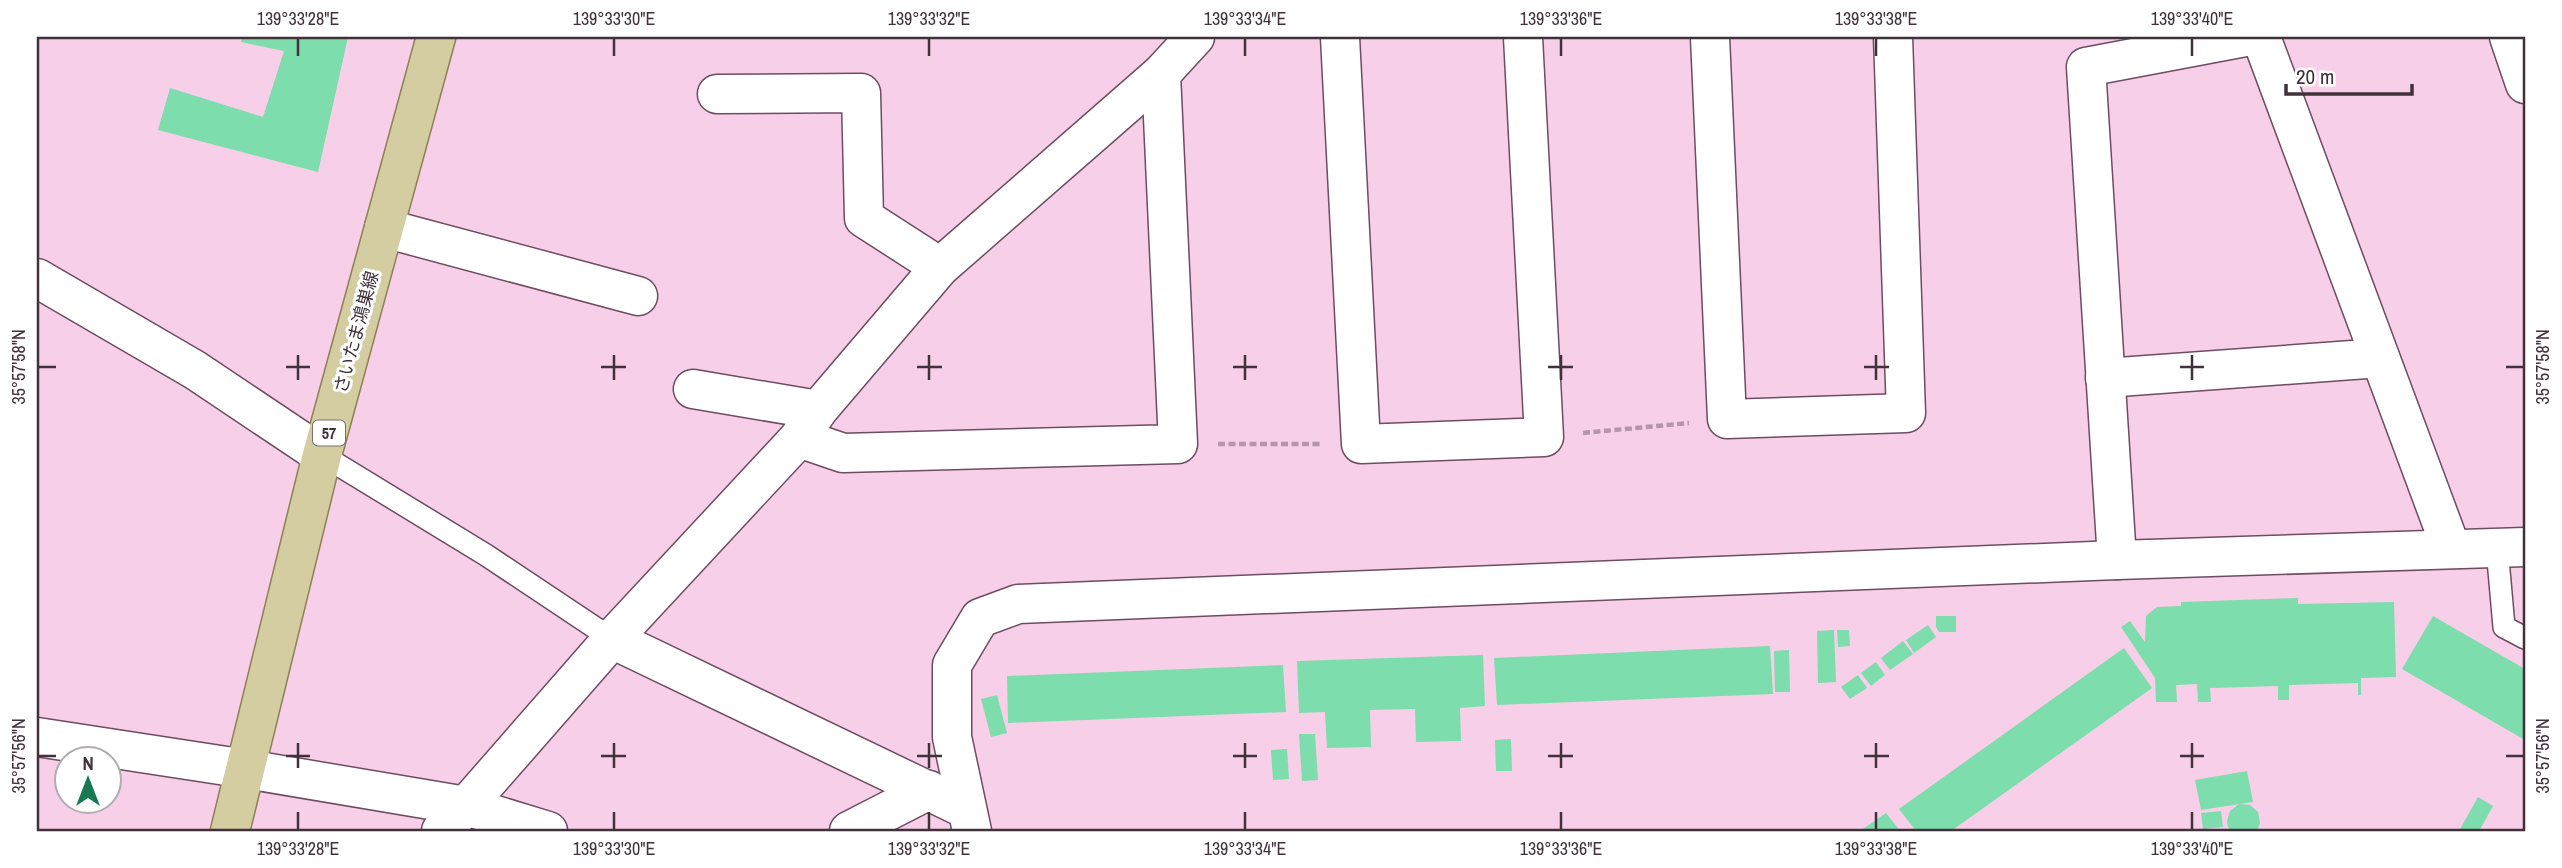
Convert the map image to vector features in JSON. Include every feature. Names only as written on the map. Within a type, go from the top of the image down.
[{"type":"main road","name":"さいたま鴻巣線","points":[[230,831],[322,456],[436,37]]},
{"type":"street","points":[[454,819],[612,639],[808,424],[940,267],[1161,74],[1195,37]]},
{"type":"street","points":[[1340,37],[1361,444],[1544,437],[1523,37]]},
{"type":"street","points":[[1710,37],[1727,419],[1906,413],[1893,37]]},
{"type":"street","points":[[2117,560],[2086,67],[2245,37]]},
{"type":"street","points":[[2261,37],[2451,548]]},
{"type":"street","points":[[2509,37],[2525,84]]},
{"type":"street","points":[[693,389],[808,424],[843,453],[1178,444],[1161,74]]},
{"type":"street","points":[[717,94],[861,93],[864,219],[940,267]]},
{"type":"street","points":[[384,228],[638,296]]},
{"type":"street","points":[[37,278],[195,370],[322,456]]},
{"type":"street","points":[[2105,378],[2380,358]]},
{"type":"street","points":[[969,820],[951,737],[952,665],[981,618],[1018,604],[2117,560],[2511,548]]},
{"type":"street","points":[[612,639],[929,790],[969,820]]},
{"type":"street","points":[[37,737],[246,769],[454,819],[548,831]]},
{"type":"street","points":[[849,831],[929,790]]},
{"type":"lane","points":[[322,456],[485,555],[612,639]]},
{"type":"lane","points":[[2511,548],[2504,627],[2525,638]]},
{"type":"path","points":[[1544,437],[1727,419]]},
{"type":"path","points":[[1178,444],[1361,444]]},
{"type":"building","points":[[242,37],[348,37],[318,172],[158,130],[170,88],[263,117],[284,51],[241,42]]},
{"type":"building","points":[[2298,598],[2298,604],[2394,602],[2396,677],[2361,678],[2361,695],[2358,695],[2358,683],[2289,685],[2289,700],[2278,700],[2278,686],[2210,688],[2211,702],[2198,702],[2197,684],[2176,685],[2177,702],[2156,702],[2155,678],[2121,627],[2130,621],[2145,642],[2146,616],[2157,607],[2181,606],[2181,602]]},
{"type":"building","points":[[1936,616],[1956,616],[1956,632],[1939,632]]},
{"type":"building","points":[[2433,616],[2525,669],[2525,740],[2402,669]]},
{"type":"building","points":[[1928,625],[1936,637],[1914,653],[1906,640]]},
{"type":"building","points":[[1834,630],[1836,682],[1818,683],[1817,631]]},
{"type":"building","points":[[1837,630],[1849,630],[1850,646],[1838,647]]},
{"type":"building","points":[[1903,641],[1913,654],[1890,670],[1881,658]]},
{"type":"building","points":[[1770,646],[1773,694],[1497,705],[1494,658]]},
{"type":"building","points":[[2124,648],[2152,688],[1951,831],[1916,831],[1899,809]]},
{"type":"building","points":[[1789,650],[1790,692],[1775,692],[1774,651]]},
{"type":"building","points":[[1483,655],[1485,706],[1460,708],[1461,741],[1416,742],[1415,709],[1370,710],[1371,747],[1327,748],[1325,712],[1299,713],[1297,661]]},
{"type":"building","points":[[1876,662],[1885,675],[1871,686],[1861,673]]},
{"type":"building","points":[[1283,665],[1286,712],[1008,723],[1007,676]]},
{"type":"building","points":[[1858,675],[1867,688],[1850,699],[1841,687]]},
{"type":"building","points":[[997,695],[1007,733],[991,737],[981,699]]},
{"type":"building","points":[[1299,734],[1315,734],[1318,780],[1302,781]]},
{"type":"building","points":[[1511,739],[1512,771],[1496,771],[1495,740]]},
{"type":"building","points":[[1287,749],[1289,779],[1273,780],[1271,750]]},
{"type":"building","points":[[2247,771],[2253,802],[2201,810],[2195,780]]},
{"type":"building","points":[[2478,797],[2493,806],[2479,831],[2459,831]]},
{"type":"building","points":[[2239,804],[2250,805],[2258,812],[2260,823],[2257,831],[2231,831],[2228,827],[2230,811]]},
{"type":"building","points":[[2221,811],[2223,827],[2203,829],[2201,813]]},
{"type":"building","points":[[1886,813],[1900,831],[1860,831]]}]
